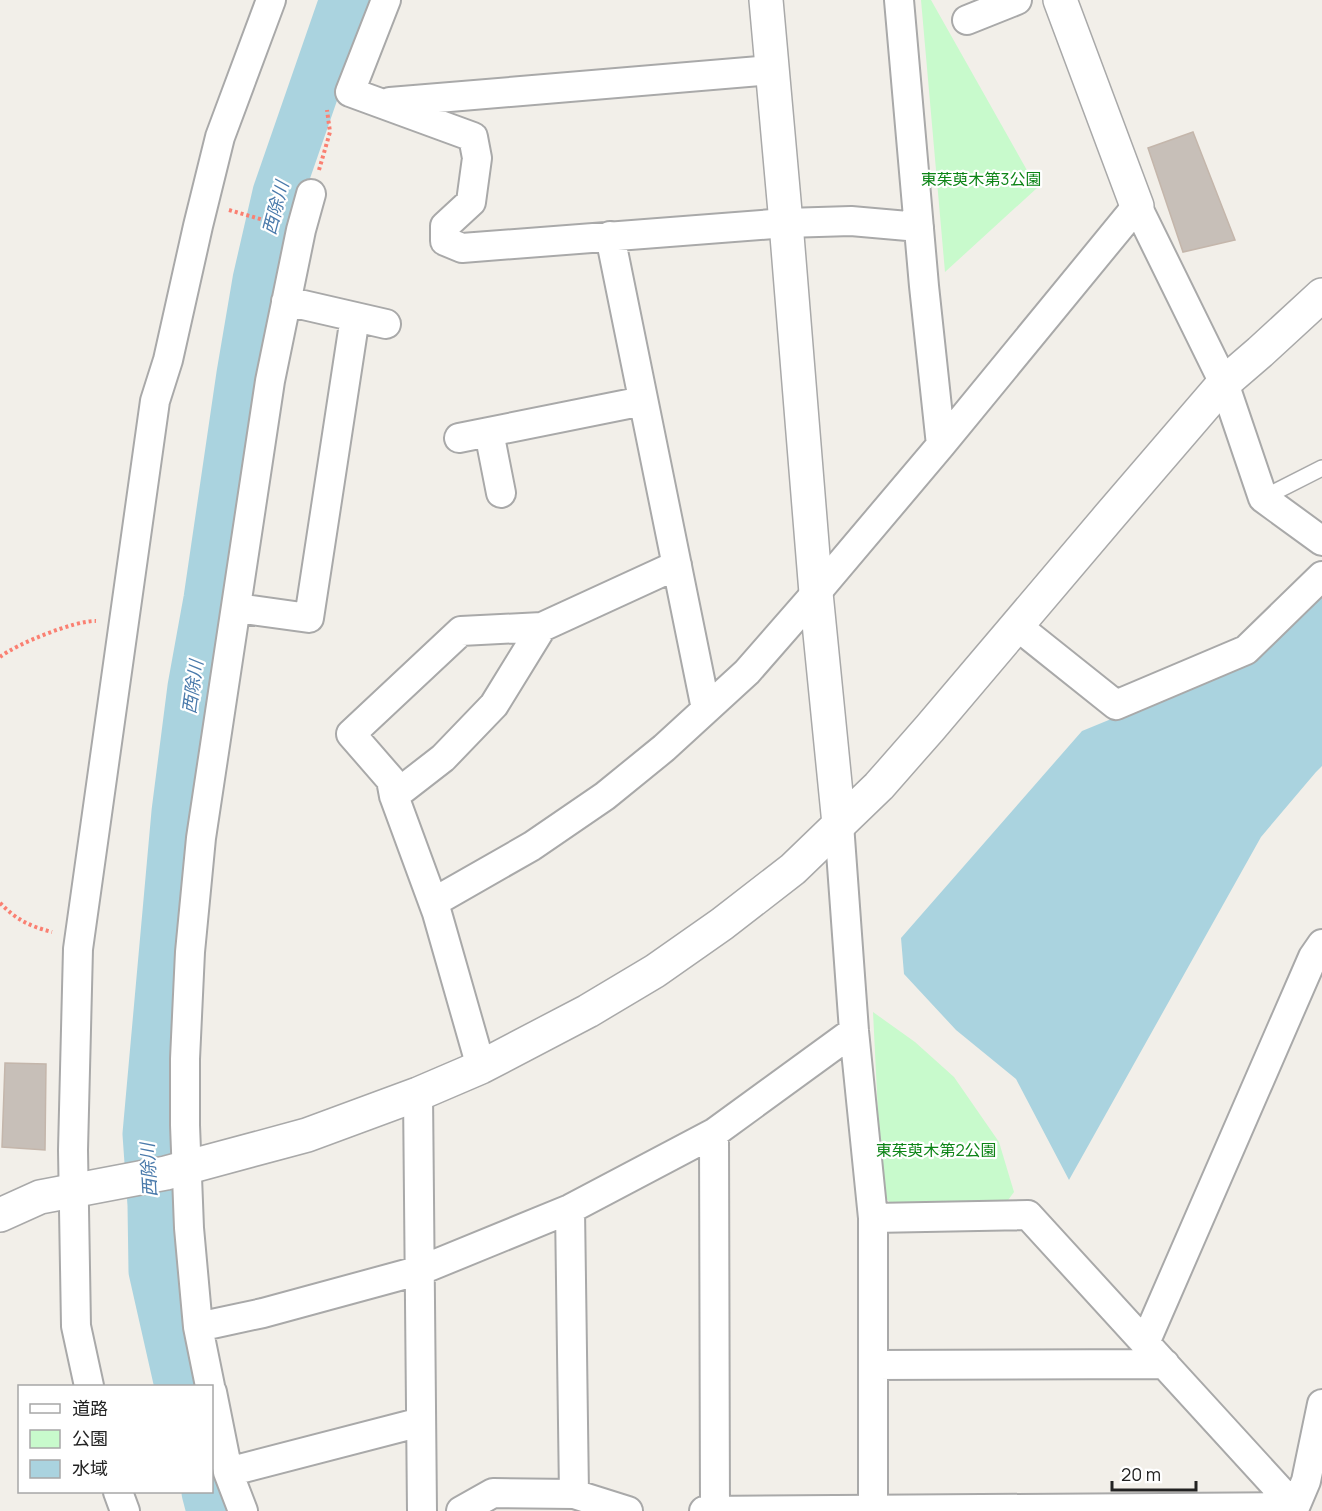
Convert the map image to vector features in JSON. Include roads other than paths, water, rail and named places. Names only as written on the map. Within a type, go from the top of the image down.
[{"type":"street","points":[[89,1385],[76,1326],[79,1189],[73,1150],[79,939],[155,401],[168,360],[220,137],[271,0]]},
{"type":"street","points":[[386,0],[350,92],[473,136],[477,158],[471,202],[445,226],[445,241],[462,248],[851,220],[919,227]]},
{"type":"street","points":[[766,0],[816,593],[839,824],[854,1030],[873,1218],[873,1510]]},
{"type":"street","points":[[899,0],[941,445]]},
{"type":"street","points":[[967,20],[1017,0]]},
{"type":"street","points":[[1060,0],[1137,206],[1224,383],[1263,498],[1322,542]]},
{"type":"street","points":[[382,103],[772,70]]},
{"type":"street","points":[[210,1385],[198,1327],[189,1228],[179,1169],[185,1125],[185,1059],[190,952],[201,838],[270,381],[301,230],[311,194]]},
{"type":"street","points":[[434,902],[532,846],[605,796],[664,748],[747,672],[941,445],[1137,206]]},
{"type":"street","points":[[610,236],[706,710]]},
{"type":"street","points":[[0,1215],[40,1197],[179,1169],[307,1135],[418,1094],[481,1067],[588,1011],[655,971],[722,924],[784,876],[879,786],[1224,383],[1322,295]]},
{"type":"street","points":[[286,301],[386,324]]},
{"type":"street","points":[[236,608],[309,618],[355,317]]},
{"type":"street","points":[[459,438],[643,401]]},
{"type":"street","points":[[489,432],[501,493]]},
{"type":"street","points":[[481,1067],[434,902],[394,796],[391,780],[351,734],[461,631],[542,627],[677,566]]},
{"type":"street","points":[[1017,626],[1116,705],[1246,650],[1322,576]]},
{"type":"street","points":[[394,796],[443,758],[494,705],[542,627]]},
{"type":"street","points":[[1145,1343],[1309,968],[1322,944]]},
{"type":"street","points":[[198,1327],[263,1313],[421,1270],[570,1209],[714,1133],[854,1030]]},
{"type":"street","points":[[418,1094],[422,1511]]},
{"type":"street","points":[[714,1133],[716,1511]]},
{"type":"street","points":[[570,1209],[574,1494]]},
{"type":"street","points":[[873,1218],[1028,1215],[1295,1509]]},
{"type":"street","points":[[873,1365],[1165,1364]]},
{"type":"street","points":[[213,1397],[228,1472],[243,1511]]},
{"type":"street","points":[[1295,1509],[1306,1481],[1322,1404]]},
{"type":"street","points":[[228,1472],[422,1422]]},
{"type":"street","points":[[119,1493],[125,1511]]},
{"type":"street","points":[[461,1511],[493,1493],[574,1494],[628,1511]]},
{"type":"street","points":[[704,1511],[1295,1509]]},
{"type":"lane","points":[[1263,498],[1322,468]]},
{"type":"water","points":[[1322,596],[1322,766],[1261,837],[1069,1180],[1016,1079],[956,1030],[904,974],[901,938],[1082,731],[1255,660]]},
{"type":"waterway","name":"西除川","points":[[180,1385],[154,1271],[153,1205],[148,1134],[177,812],[193,687],[209,599],[258,280],[278,193],[345,0]]},
{"type":"waterway","name":"西除川","points":[[207,1493],[212,1511]]},
{"type":"park label","name":"東茱萸木第3公園","points":[[981,179]]},
{"type":"park label","name":"東茱萸木第2公園","points":[[936,1150]]}]
